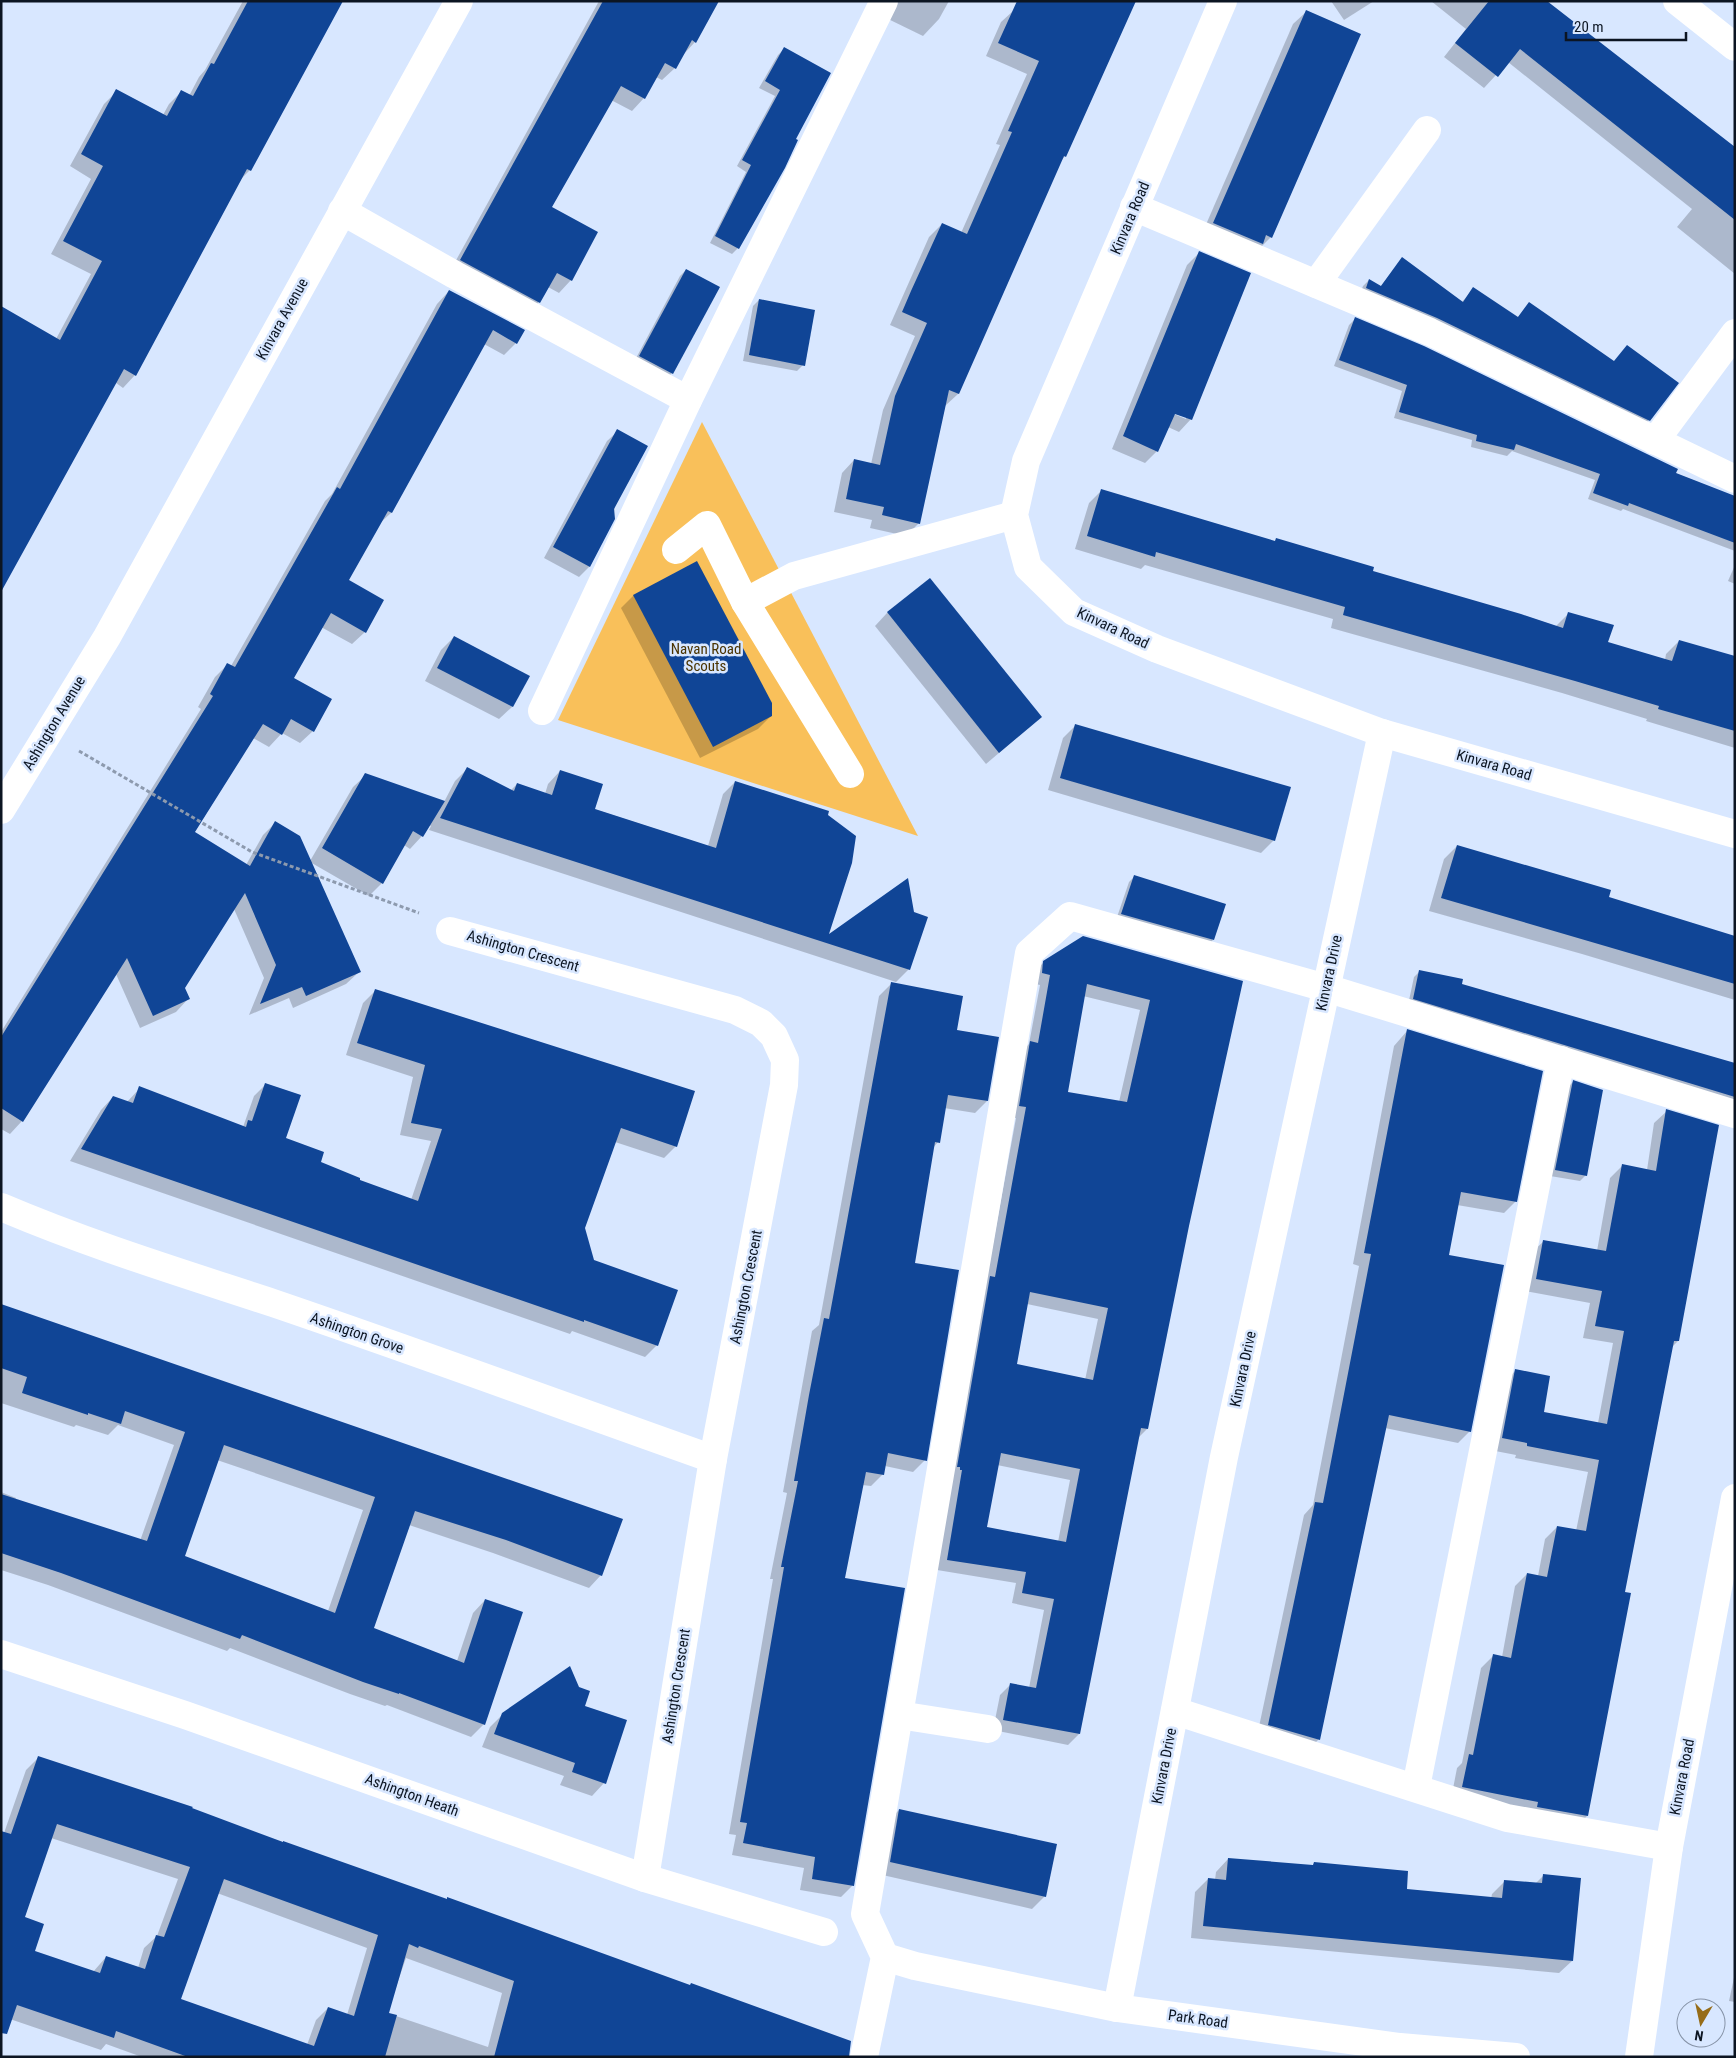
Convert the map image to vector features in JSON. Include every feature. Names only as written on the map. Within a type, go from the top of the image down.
[{"type":"street","name":"Kinvara Avenue","points":[[107,637],[459,1]]},
{"type":"street","points":[[542,711],[688,400],[884,1]]},
{"type":"street","name":"Kinvara Road","points":[[1223,1],[1026,460],[1014,515],[1028,567],[1074,612],[1158,649],[1382,733],[1735,834]]},
{"type":"street","points":[[1676,1],[1735,48]]},
{"type":"street","points":[[1316,284],[1427,130]]},
{"type":"street","points":[[1134,207],[1430,332],[1735,479]]},
{"type":"street","points":[[342,211],[455,275],[688,400]]},
{"type":"street","points":[[1655,440],[1735,332]]},
{"type":"street","points":[[745,602],[794,576],[1014,515]]},
{"type":"street","points":[[676,550],[707,525],[745,602],[850,774]]},
{"type":"street","name":"Ashington Avenue","points":[[1,810],[107,637]]},
{"type":"street","name":"Kinvara Drive","points":[[1117,2008],[1224,1458],[1382,733]]},
{"type":"street","points":[[864,2057],[885,1957],[865,1914],[1028,953],[1070,916],[1326,988],[1735,1114]]},
{"type":"street","name":"Ashington Crescent","points":[[450,931],[735,1010],[761,1023],[774,1036],[785,1060],[784,1086],[713,1459],[645,1878]]},
{"type":"street","points":[[1416,1787],[1561,1060]]},
{"type":"street","name":"Ashington Grove","points":[[1,1207],[136,1259],[273,1304],[713,1459]]},
{"type":"street","name":"Kinvara Road","points":[[1639,2057],[1669,1848],[1735,1498]]},
{"type":"street","name":"Ashington Heath","points":[[1,1654],[194,1718],[645,1878],[824,1932]]},
{"type":"street","points":[[1175,1711],[1416,1787],[1507,1818],[1669,1848]]},
{"type":"street","points":[[899,1715],[988,1729]]},
{"type":"street","name":"Park Road","points":[[885,1957],[915,1966],[1117,2008],[1399,2052],[1516,2057]]},
{"type":"path","points":[[49,733],[252,852],[421,914],[450,931]]},
{"type":"green space","name":"Navan Road Scouts","points":[[702,422],[918,836],[558,720]]},
{"type":"building","points":[[248,1],[343,1],[251,171],[247,169],[136,376],[124,369],[1,592],[1,306],[60,340],[102,261],[63,241],[103,166],[81,154],[116,89],[167,116],[181,90],[193,96],[211,63],[214,64]]},
{"type":"building","points":[[603,1],[719,1],[696,43],[692,40],[676,69],[665,63],[645,99],[621,86],[552,207],[598,232],[572,281],[557,273],[540,303],[460,260]]},
{"type":"building","points":[[1017,1],[1136,1],[1066,157],[1064,156],[959,394],[949,390],[920,524],[882,515],[884,507],[846,499],[854,459],[880,465],[895,396],[927,323],[902,312],[911,291],[942,223],[967,234],[1012,132],[1008,131],[1039,61],[998,43]]},
{"type":"building","points":[[1489,1],[1547,1],[1735,147],[1735,220],[1520,49],[1498,77],[1455,43]]},
{"type":"building","points":[[1306,10],[1361,34],[1272,238],[1266,235],[1263,244],[1213,223]]},
{"type":"building","points":[[784,47],[831,73],[796,139],[798,140],[785,168],[739,249],[715,236],[751,165],[742,160],[780,90],[765,81]]},
{"type":"building","points":[[1199,251],[1251,273],[1192,420],[1175,414],[1158,452],[1123,436]]},
{"type":"building","points":[[1402,257],[1463,302],[1473,287],[1518,317],[1529,302],[1614,361],[1627,345],[1679,383],[1650,421],[1437,318],[1366,288],[1369,279],[1381,286]]},
{"type":"building","points":[[686,269],[720,287],[673,374],[639,356]]},
{"type":"building","points":[[449,290],[525,330],[517,344],[493,330],[392,513],[388,511],[349,580],[384,600],[366,633],[331,613],[294,678],[332,699],[314,732],[291,719],[282,735],[263,724],[195,832],[250,866],[275,821],[300,836],[361,972],[306,996],[302,987],[260,1004],[276,965],[245,893],[185,988],[190,999],[153,1016],[127,958],[23,1122],[1,1108],[1,1037],[213,696],[210,694],[227,663],[235,667],[337,487],[340,489]]},
{"type":"building","points":[[759,299],[815,310],[805,366],[749,355]]},
{"type":"building","points":[[1355,317],[1424,346],[1678,469],[1676,473],[1735,496],[1735,543],[1629,503],[1628,506],[1593,493],[1600,474],[1516,444],[1514,450],[1476,441],[1477,435],[1399,412],[1407,385],[1339,360]]},
{"type":"building","points":[[617,429],[648,446],[614,509],[615,519],[590,567],[553,547]]},
{"type":"building","points":[[1101,489],[1275,541],[1276,538],[1374,567],[1373,571],[1563,628],[1568,612],[1614,625],[1608,642],[1672,661],[1679,640],[1735,656],[1735,731],[1658,709],[1659,706],[1575,681],[1343,615],[1345,607],[1156,552],[1155,557],[1087,536]]},
{"type":"building","name":"Navan Road Scouts","points":[[697,561],[772,703],[772,716],[713,747],[633,595]]},
{"type":"building","points":[[930,578],[1042,717],[999,753],[887,612]]},
{"type":"building","points":[[454,636],[530,676],[513,707],[437,668]]},
{"type":"building","points":[[1075,724],[1291,787],[1275,841],[1060,778]]},
{"type":"building","points":[[467,767],[514,791],[517,783],[552,795],[560,770],[603,784],[595,809],[716,848],[735,781],[829,811],[828,815],[856,836],[852,863],[829,934],[908,878],[914,912],[928,917],[910,970],[440,818]]},
{"type":"building","points":[[365,773],[445,801],[423,837],[413,831],[383,884],[322,848]]},
{"type":"building","points":[[1457,845],[1611,890],[1609,897],[1735,936],[1735,984],[1441,898]]},
{"type":"building","points":[[1134,875],[1226,904],[1214,940],[1121,914]]},
{"type":"building","points":[[1083,936],[1243,981],[1189,1226],[1148,1429],[1141,1428],[1080,1734],[1003,1720],[1010,1683],[1036,1688],[1054,1599],[1022,1593],[1026,1572],[947,1560],[962,1470],[960,1470],[960,1467],[957,1467],[990,1276],[995,1277],[1026,1107],[1019,1106],[1030,1041],[1038,1043],[1050,975],[1042,973],[1043,961]],"holes":[[[1087,984],[1150,1000],[1127,1102],[1068,1092]],[[1030,1292],[1108,1308],[1093,1380],[1017,1364]],[[1001,1453],[1080,1469],[1066,1542],[987,1527]]]},
{"type":"building","points":[[1419,970],[1463,979],[1462,984],[1735,1063],[1735,1097],[1413,999]]},
{"type":"building","points":[[891,982],[963,996],[957,1030],[999,1037],[988,1101],[948,1095],[940,1143],[935,1142],[915,1263],[959,1270],[927,1461],[888,1453],[884,1475],[866,1472],[845,1578],[905,1588],[854,1886],[812,1879],[815,1857],[743,1843],[747,1823],[740,1822],[784,1567],[781,1567],[798,1481],[794,1481],[809,1395],[824,1318],[829,1319]]},
{"type":"building","points":[[375,989],[695,1091],[677,1147],[621,1128],[585,1228],[594,1260],[678,1290],[658,1346],[81,1149],[113,1096],[133,1103],[139,1086],[246,1127],[248,1120],[252,1121],[265,1083],[301,1095],[286,1138],[324,1152],[321,1162],[360,1178],[360,1180],[418,1201],[442,1129],[411,1123],[425,1065],[357,1043]]},
{"type":"building","points":[[1407,1029],[1543,1071],[1517,1202],[1461,1192],[1449,1255],[1504,1265],[1471,1432],[1389,1415],[1320,1740],[1268,1725],[1315,1502],[1323,1503],[1371,1254],[1364,1253]]},
{"type":"building","points":[[1573,1080],[1603,1090],[1587,1176],[1555,1170]]},
{"type":"building","points":[[1666,1109],[1719,1125],[1679,1341],[1674,1341],[1625,1592],[1631,1593],[1588,1816],[1537,1807],[1538,1802],[1462,1787],[1469,1754],[1473,1755],[1493,1654],[1511,1658],[1527,1573],[1547,1577],[1557,1526],[1586,1531],[1599,1460],[1527,1446],[1527,1443],[1502,1438],[1515,1369],[1550,1376],[1544,1412],[1607,1424],[1624,1331],[1595,1326],[1602,1291],[1536,1279],[1543,1240],[1606,1251],[1622,1164],[1656,1171]]},
{"type":"building","points":[[1,1304],[623,1519],[602,1576],[506,1540],[415,1511],[374,1628],[464,1663],[485,1599],[523,1612],[485,1725],[399,1693],[363,1682],[242,1635],[240,1639],[1,1553],[1,1494],[147,1541],[185,1432],[125,1411],[121,1424],[22,1393],[27,1377],[1,1368]],"holes":[[[224,1445],[375,1497],[335,1613],[185,1556]]]},
{"type":"building","points":[[570,1666],[579,1687],[590,1691],[585,1706],[627,1720],[606,1784],[572,1772],[575,1763],[494,1734],[502,1713]]},
{"type":"building","points":[[38,1756],[193,1807],[283,1842],[447,1899],[447,1897],[851,2041],[849,2057],[494,2057],[514,1981],[409,1944],[389,2013],[397,2015],[385,2057],[188,2057],[116,2031],[114,2038],[17,2005],[7,2034],[1,2033],[1,1831],[11,1834]],"holes":[[[57,1824],[190,1867],[164,1937],[156,1935],[145,1969],[106,1956],[100,1973],[35,1951],[44,1924],[25,1917]],[[224,1879],[378,1935],[354,2016],[328,2007],[314,2046],[181,1999]]]},
{"type":"building","points":[[899,1809],[1057,1844],[1046,1897],[890,1862]]},
{"type":"building","points":[[1228,1858],[1313,1865],[1314,1862],[1408,1871],[1407,1889],[1502,1898],[1504,1880],[1542,1883],[1543,1874],[1581,1878],[1573,1961],[1203,1926],[1208,1878],[1226,1880]]}]
